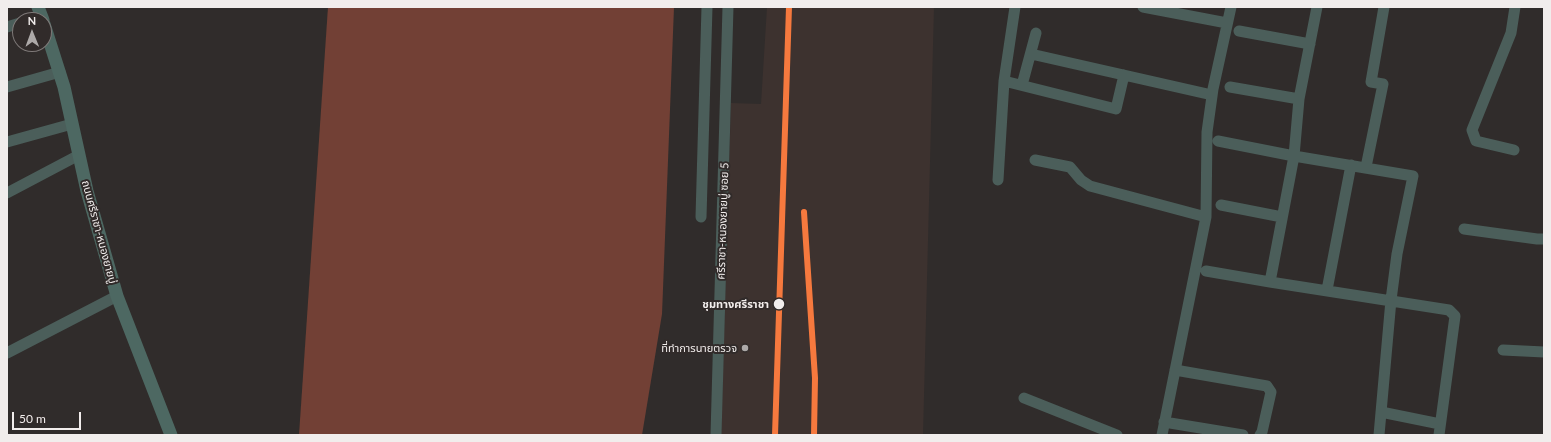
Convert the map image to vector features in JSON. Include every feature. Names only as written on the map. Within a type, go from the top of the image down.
[{"type":"main road","name":"ถนนศรีราชา-หนองยายบู่","points":[[52,50],[60,72],[87,191],[116,296],[171,435]]},
{"type":"street","points":[[701,217],[707,7]]},
{"type":"street","name":"ศรีราชา-หนองยายบู่ ซอย 5","points":[[716,435],[728,7]]},
{"type":"street","points":[[998,180],[1004,81],[1015,7]]},
{"type":"street","points":[[1143,7],[1227,23]]},
{"type":"street","points":[[1162,435],[1206,217],[1207,132],[1212,95],[1231,7]]},
{"type":"street","points":[[1270,282],[1294,156],[1299,99],[1316,7]]},
{"type":"street","points":[[1366,167],[1383,84],[1371,82],[1384,7]]},
{"type":"street","points":[[1514,150],[1476,141],[1472,130],[1511,33],[1516,7]]},
{"type":"street","points":[[1239,31],[1310,44]]},
{"type":"street","points":[[1022,85],[1036,33]]},
{"type":"street","points":[[1031,54],[1212,95]]},
{"type":"street","points":[[7,87],[60,72]]},
{"type":"street","points":[[1004,81],[1116,109],[1124,75]]},
{"type":"street","points":[[1230,87],[1299,99]]},
{"type":"street","points":[[7,142],[72,124]]},
{"type":"street","points":[[1218,141],[1294,156],[1413,176],[1397,254],[1391,300],[1379,435]]},
{"type":"street","points":[[7,193],[79,155]]},
{"type":"street","points":[[1035,160],[1070,167],[1081,180],[1090,186],[1206,217]]},
{"type":"street","points":[[1327,290],[1351,165]]},
{"type":"street","points":[[1221,205],[1282,217]]},
{"type":"street","points":[[1464,229],[1544,239]]},
{"type":"street","points":[[1206,270],[1270,282],[1450,310],[1455,316],[1440,430],[1381,412]]},
{"type":"street","points":[[7,353],[116,296]]},
{"type":"street","points":[[1503,350],[1544,352]]},
{"type":"street","points":[[1175,370],[1267,386],[1271,392],[1260,435]]},
{"type":"street","points":[[1024,398],[1117,435]]},
{"type":"street","points":[[1164,422],[1243,435]]},
{"type":"shaded area","points":[[328,7],[674,7],[662,314],[642,435],[299,435]]},
{"type":"shaded area","points":[[767,7],[934,7],[923,435],[721,435],[731,103],[761,104]]},
{"type":"transit line","points":[[775,435],[789,7]]},
{"type":"transit line","points":[[804,212],[815,378],[814,435]]},
{"type":"place","name":"ชุมทางศรีราชา","points":[[779,304]]},
{"type":"place","name":"ที่ทำการนายตรวจ","points":[[745,348]]}]
